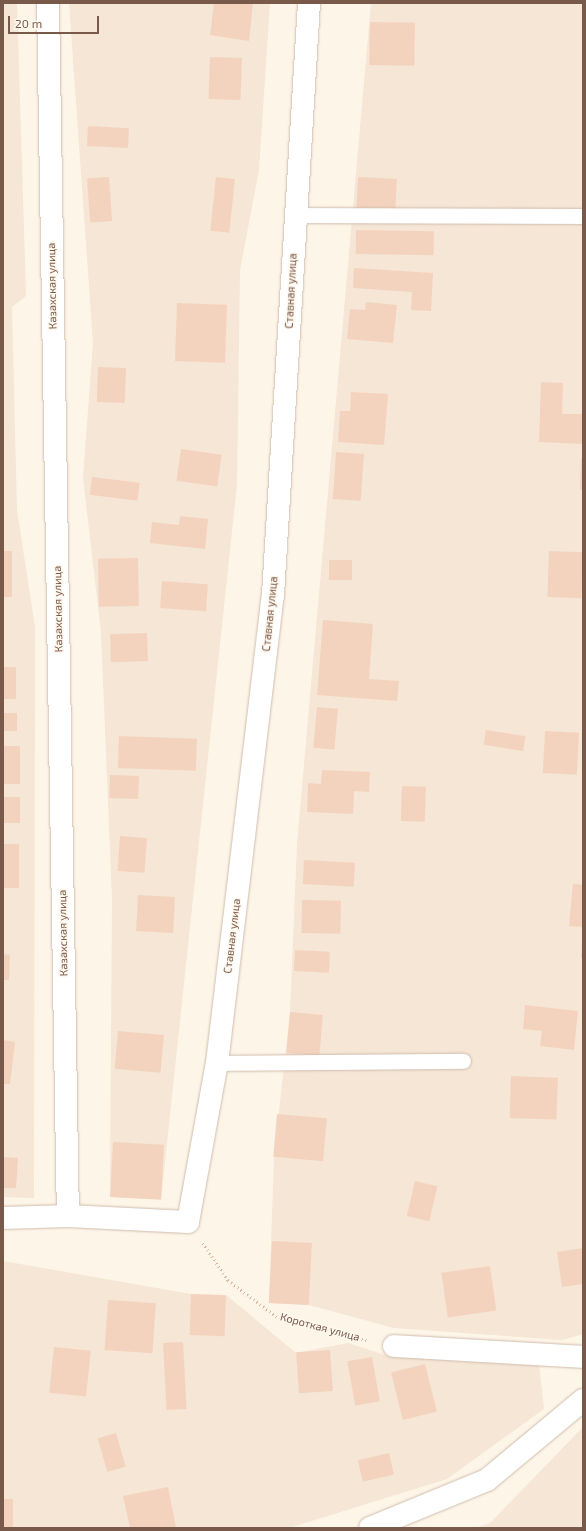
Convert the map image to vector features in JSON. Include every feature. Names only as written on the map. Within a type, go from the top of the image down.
[{"type":"street","name":"Казахская улица","points":[[48,3],[68,1216]]},
{"type":"street","name":"Ставная улица","points":[[188,1222],[217,1063],[273,595],[309,3]]},
{"type":"street","points":[[3,1218],[68,1216],[188,1222]]},
{"type":"street","points":[[394,1346],[583,1358]]},
{"type":"street","points":[[370,1528],[487,1480],[583,1400]]},
{"type":"lane","points":[[295,215],[583,216]]},
{"type":"lane","points":[[217,1063],[464,1061]]},
{"type":"path","name":"Короткая улица","points":[[188,1222],[228,1280],[280,1319],[394,1346]]},
{"type":"shaded area","points":[[3,3],[17,3],[26,296],[12,307],[17,510],[35,627],[34,1198],[3,1197]]},
{"type":"shaded area","points":[[69,3],[270,3],[259,170],[240,270],[237,484],[161,1200],[110,1197],[112,898],[101,632],[83,478],[93,343]]},
{"type":"shaded area","points":[[371,3],[583,3],[583,1334],[562,1340],[394,1328],[309,1305],[269,1303],[274,1157],[290,1012],[297,844]]},
{"type":"shaded area","points":[[3,1261],[191,1294],[226,1295],[296,1353],[348,1343],[388,1356],[539,1364],[544,1409],[447,1479],[289,1528],[3,1528]]},
{"type":"shaded area","points":[[583,1427],[583,1528],[475,1528],[490,1523]]},
{"type":"building","points":[[214,3],[253,3],[249,41],[210,35]]},
{"type":"building","points":[[370,22],[415,23],[414,66],[369,65]]},
{"type":"building","points":[[210,57],[242,58],[241,100],[209,99]]},
{"type":"building","points":[[88,126],[129,128],[128,148],[87,146]]},
{"type":"building","points":[[109,177],[112,221],[90,222],[87,179]]},
{"type":"building","points":[[216,177],[235,179],[229,233],[210,231]]},
{"type":"building","points":[[358,177],[397,179],[395,211],[356,209]]},
{"type":"building","points":[[356,230],[434,231],[434,255],[356,254]]},
{"type":"building","points":[[354,268],[433,273],[431,311],[411,310],[412,292],[353,288]]},
{"type":"building","points":[[366,302],[397,305],[393,343],[347,339],[350,309],[365,310]]},
{"type":"building","points":[[177,303],[227,305],[225,363],[175,361]]},
{"type":"building","points":[[98,367],[126,368],[125,403],[97,402]]},
{"type":"building","points":[[541,382],[563,383],[562,414],[583,414],[583,444],[539,442]]},
{"type":"building","points":[[351,392],[388,394],[384,445],[338,442],[340,411],[350,411]]},
{"type":"building","points":[[181,449],[222,455],[217,486],[177,481]]},
{"type":"building","points":[[336,452],[364,454],[361,501],[333,499]]},
{"type":"building","points":[[581,458],[583,458],[583,490],[580,490]]},
{"type":"building","points":[[92,477],[140,483],[137,501],[90,495]]},
{"type":"building","points":[[180,516],[208,519],[205,549],[150,543],[152,522],[179,525]]},
{"type":"building","points":[[3,551],[12,551],[12,597],[3,597]]},
{"type":"building","points":[[549,551],[583,552],[581,598],[547,597]]},
{"type":"building","points":[[138,558],[139,606],[99,607],[98,559]]},
{"type":"building","points":[[329,560],[352,560],[352,580],[329,580]]},
{"type":"building","points":[[162,581],[208,584],[206,611],[160,608]]},
{"type":"building","points":[[323,620],[373,624],[369,679],[399,681],[397,701],[317,695]]},
{"type":"building","points":[[147,633],[148,661],[111,662],[110,634]]},
{"type":"building","points":[[3,667],[16,667],[16,699],[3,699]]},
{"type":"building","points":[[317,707],[338,709],[334,750],[313,748]]},
{"type":"building","points":[[3,713],[17,713],[17,731],[3,731]]},
{"type":"building","points":[[486,730],[526,736],[523,751],[484,745]]},
{"type":"building","points":[[545,731],[579,733],[577,775],[543,773]]},
{"type":"building","points":[[119,736],[197,739],[196,771],[118,768]]},
{"type":"building","points":[[3,746],[20,746],[20,784],[3,784]]},
{"type":"building","points":[[322,770],[370,772],[369,792],[354,791],[353,814],[307,812],[308,783],[321,784]]},
{"type":"building","points":[[110,775],[139,776],[138,799],[109,798]]},
{"type":"building","points":[[402,786],[426,787],[425,822],[401,821]]},
{"type":"building","points":[[3,797],[20,797],[20,823],[3,823]]},
{"type":"building","points":[[120,836],[147,838],[144,873],[118,871]]},
{"type":"building","points":[[3,844],[19,844],[19,888],[3,888]]},
{"type":"building","points":[[304,860],[355,863],[354,887],[303,884]]},
{"type":"building","points":[[573,884],[583,885],[583,927],[569,926]]},
{"type":"building","points":[[138,895],[175,897],[173,933],[136,931]]},
{"type":"building","points":[[302,900],[341,901],[340,934],[301,933]]},
{"type":"building","points":[[582,941],[583,958],[581,958]]},
{"type":"building","points":[[295,950],[330,952],[329,973],[294,971]]},
{"type":"building","points":[[3,954],[10,955],[9,980],[3,980]]},
{"type":"building","points":[[525,1005],[578,1011],[574,1050],[540,1046],[542,1031],[523,1029]]},
{"type":"building","points":[[290,1012],[323,1015],[319,1056],[286,1053]]},
{"type":"building","points":[[118,1031],[164,1035],[161,1073],[115,1069]]},
{"type":"building","points":[[3,1040],[15,1042],[10,1084],[3,1084]]},
{"type":"building","points":[[511,1076],[558,1078],[557,1120],[510,1118]]},
{"type":"building","points":[[277,1114],[327,1118],[323,1161],[273,1157]]},
{"type":"building","points":[[113,1142],[164,1145],[161,1200],[110,1197]]},
{"type":"building","points":[[3,1157],[18,1158],[16,1188],[3,1188]]},
{"type":"building","points":[[415,1181],[437,1186],[429,1221],[407,1216]]},
{"type":"building","points":[[272,1241],[312,1243],[309,1305],[269,1303]]},
{"type":"building","points":[[583,1248],[583,1284],[562,1287],[557,1252]]},
{"type":"building","points":[[490,1266],[496,1311],[448,1317],[441,1273]]},
{"type":"building","points":[[191,1294],[226,1295],[225,1336],[190,1335]]},
{"type":"building","points":[[108,1300],[156,1303],[152,1353],[105,1350]]},
{"type":"building","points":[[183,1342],[187,1409],[167,1410],[163,1343]]},
{"type":"building","points":[[54,1347],[91,1351],[86,1397],[49,1393]]},
{"type":"building","points":[[330,1350],[333,1391],[299,1393],[296,1352]]},
{"type":"building","points":[[372,1357],[380,1401],[355,1406],[347,1361]]},
{"type":"building","points":[[425,1364],[437,1412],[403,1420],[391,1372]]},
{"type":"building","points":[[116,1433],[126,1467],[107,1472],[98,1438]]},
{"type":"building","points":[[389,1453],[394,1474],[363,1482],[358,1460]]},
{"type":"building","points":[[168,1487],[176,1528],[130,1528],[123,1496]]},
{"type":"building","points":[[3,1499],[13,1499],[13,1528],[3,1528]]}]
